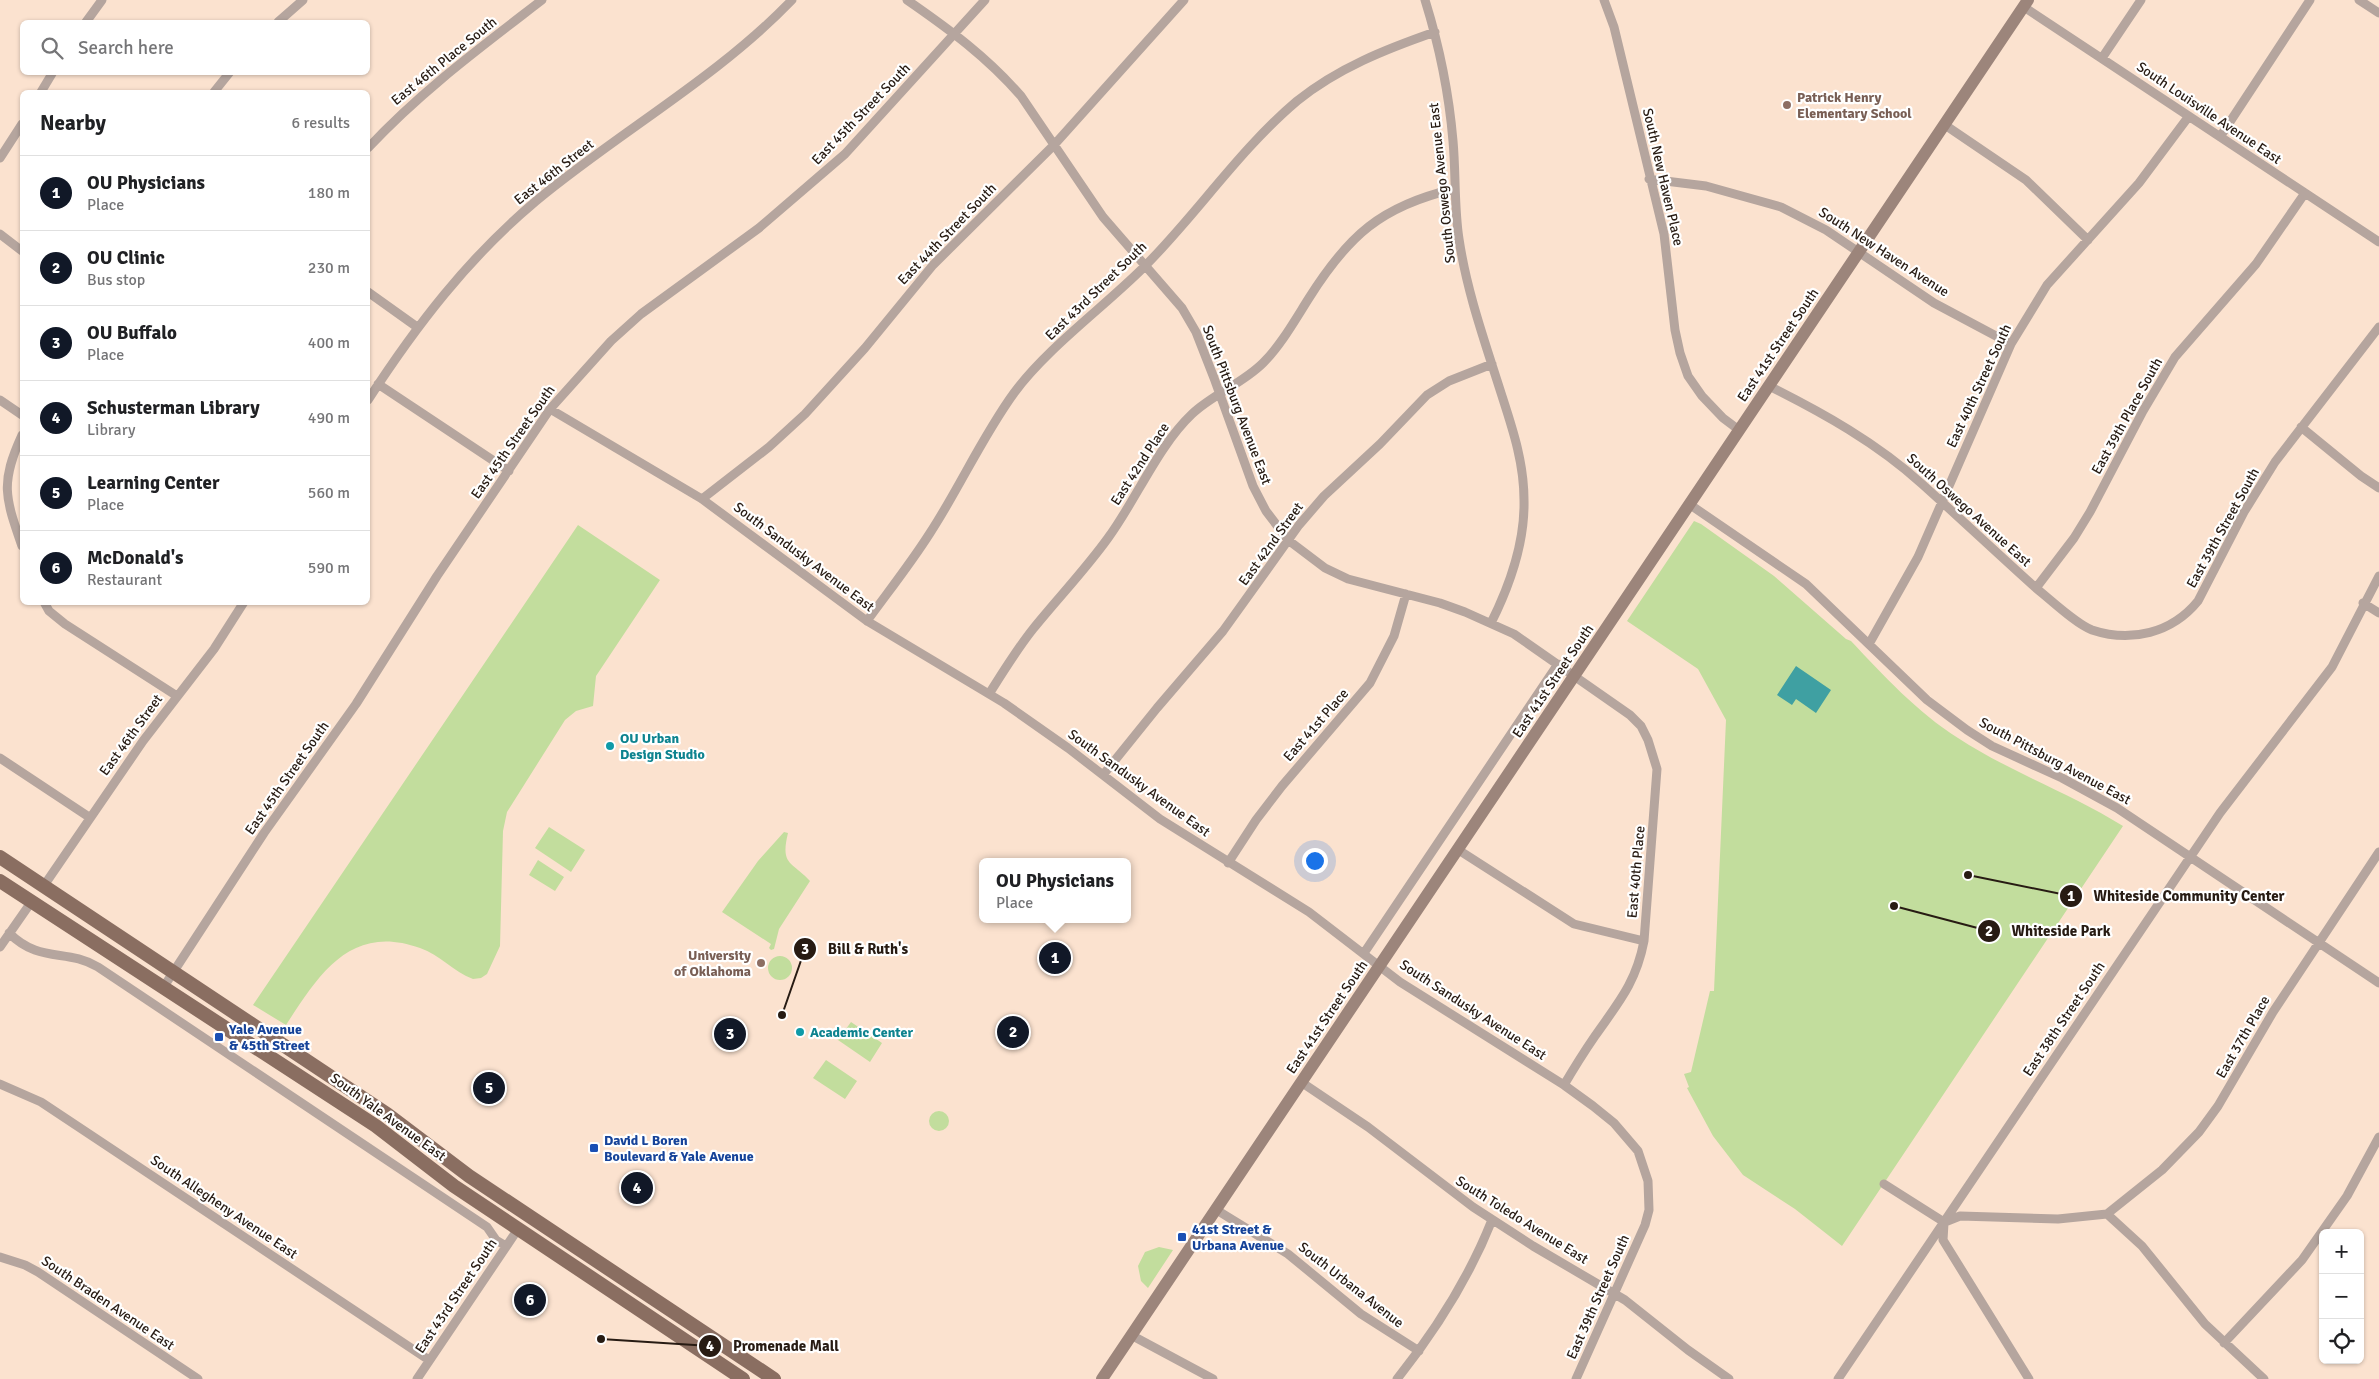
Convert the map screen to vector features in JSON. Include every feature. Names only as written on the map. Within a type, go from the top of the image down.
[{"type":"main road","name":"East 41st Street South","points":[[1102,1379],[2026,3]]},
{"type":"main road","name":"South Yale Avenue East","points":[[0,857],[284,1044],[387,1114],[469,1176],[774,1379]]},
{"type":"main road","name":"South Yale Avenue East","points":[[0,881],[376,1126],[454,1186],[743,1379]]},
{"type":"main road","points":[[32,902],[43,887]]},
{"type":"main road","points":[[274,1059],[284,1044]]},
{"type":"main road","points":[[518,1229],[529,1216]]},
{"type":"street","points":[[87,20],[102,0]]},
{"type":"street","points":[[280,20],[303,0]]},
{"type":"street","name":"East 46th Place South","points":[[370,146],[400,113],[435,83],[542,0]]},
{"type":"street","name":"East 46th Street","points":[[370,397],[417,327],[470,263],[503,230],[537,200],[746,43],[792,0]]},
{"type":"street","name":"South Pittsburg Avenue East","points":[[907,0],[956,33],[1005,77],[1021,96],[1103,217],[1182,308],[1196,332],[1253,486],[1266,511],[1288,540],[1338,575],[1373,587],[1440,603],[1492,623],[1514,634],[1575,676]]},
{"type":"street","name":"East 45th Street South","points":[[163,988],[264,833],[356,704],[432,584],[550,409],[610,341],[641,314],[759,228],[845,154],[985,0]]},
{"type":"street","name":"East 44th Street South","points":[[702,499],[769,447],[805,414],[865,348],[933,265],[1054,144],[1184,0]]},
{"type":"street","name":"South Oswego Avenue East","points":[[1425,0],[1435,32],[1453,141],[1454,189],[1459,240],[1469,292],[1518,447],[1524,500],[1522,526],[1516,559],[1509,585],[1492,623]]},
{"type":"street","name":"South New Haven Place","points":[[1604,0],[1614,26],[1649,179],[1664,234],[1675,330],[1688,376],[1711,408],[1740,430]]},
{"type":"street","points":[[2102,58],[2141,0]]},
{"type":"street","points":[[2220,137],[2310,0]]},
{"type":"street","points":[[2359,0],[2379,13]]},
{"type":"street","name":"South Louisville Avenue East","points":[[2026,3],[2102,58],[2379,242]]},
{"type":"street","name":"East 43rd Street South","points":[[867,621],[930,533],[996,418],[1016,390],[1036,368],[1146,265],[1272,124],[1299,100],[1350,66],[1388,48],[1435,32]]},
{"type":"street","points":[[42,90],[51,75]]},
{"type":"street","points":[[216,90],[228,75]]},
{"type":"street","name":"East 40th Street South","points":[[1869,644],[1905,582],[2011,344],[2047,285],[2142,180],[2189,116]]},
{"type":"street","points":[[1945,125],[2026,180],[2088,240]]},
{"type":"street","points":[[0,158],[20,127]]},
{"type":"street","name":"South New Haven Avenue","points":[[1649,179],[1706,186],[1781,207],[1826,230],[1934,303],[2011,344]]},
{"type":"street","name":"East 42nd Place","points":[[989,694],[1032,630],[1108,539],[1178,429],[1192,414],[1263,363],[1292,325],[1339,254],[1354,238],[1400,206],[1425,196],[1454,189]]},
{"type":"street","name":"East 39th Place South","points":[[2036,588],[2074,538],[2090,512],[2143,411],[2175,357],[2256,264],[2305,193]]},
{"type":"street","points":[[0,234],[20,249]]},
{"type":"street","points":[[370,293],[417,327]]},
{"type":"street","name":"East 39th Street South","points":[[2123,636],[2148,634],[2164,628],[2195,606],[2205,591],[2259,488],[2302,427],[2379,327]]},
{"type":"street","name":"East 42nd Street","points":[[1103,775],[1157,708],[1223,632],[1251,596],[1288,540],[1324,496],[1380,444],[1427,395],[1449,381],[1492,364]]},
{"type":"street","points":[[378,384],[508,471]]},
{"type":"street","name":"South Oswego Avenue East","points":[[1769,386],[1818,411],[1859,437],[1921,483],[2061,609],[2091,630],[2123,636]]},
{"type":"street","points":[[0,400],[20,414]]},
{"type":"street","name":"South Sandusky Avenue East","points":[[550,409],[702,499],[867,621],[989,694],[1041,729],[1160,819],[1308,912],[1400,982],[1564,1085],[1614,1123],[1638,1151],[1648,1181],[1649,1196],[1645,1225]]},
{"type":"street","points":[[2302,427],[2361,476],[2379,488]]},
{"type":"street","points":[[20,438],[11,453],[3,475],[5,496],[20,540]]},
{"type":"street","name":"South Pittsburg Avenue East","points":[[1690,504],[1806,584],[1927,700],[1967,730],[1992,746],[2090,792],[2379,983]]},
{"type":"street","name":"East 38th Street South","points":[[1838,1379],[2190,857],[2251,771],[2332,667],[2379,576]]},
{"type":"street","name":"East 41st Place","points":[[1228,863],[1282,786],[1370,683],[1394,636],[1406,594]]},
{"type":"street","points":[[2364,603],[2379,613]]},
{"type":"street","points":[[46,605],[49,611],[65,624],[177,696]]},
{"type":"street","name":"East 46th Street","points":[[43,887],[89,818],[177,696],[214,649],[242,605]]},
{"type":"street","name":"East 41st Street South","points":[[1364,953],[1558,664]]},
{"type":"street","name":"East 40th Place","points":[[1564,1085],[1587,1047],[1626,995],[1640,963],[1644,941],[1657,769],[1654,755],[1641,726],[1575,676]]},
{"type":"street","points":[[0,758],[89,818]]},
{"type":"street","points":[[1457,849],[1574,924],[1644,941]]},
{"type":"street","name":"East 37th Place","points":[[2106,1214],[2162,1170],[2200,1132],[2218,1106],[2273,1012],[2379,852]]},
{"type":"street","points":[[0,947],[32,902]]},
{"type":"street","points":[[9,933],[20,944],[32,950],[84,961],[98,967],[487,1227],[496,1240],[506,1246]]},
{"type":"street","name":"South Toledo Avenue East","points":[[1302,1082],[1368,1127],[1442,1186],[1492,1220],[1615,1293],[1688,1350],[1730,1379]]},
{"type":"street","name":"South Allegheny Avenue East","points":[[0,1084],[41,1102],[429,1360]]},
{"type":"street","points":[[2224,1343],[2302,1260],[2347,1196],[2379,1136]]},
{"type":"street","points":[[1884,1184],[1944,1222]]},
{"type":"street","name":"South Urbana Avenue","points":[[1215,1209],[1288,1254],[1362,1314],[1419,1351]]},
{"type":"street","points":[[1944,1222],[1960,1216],[2058,1219],[2106,1214],[2142,1246],[2188,1304],[2224,1343],[2264,1379]]},
{"type":"street","points":[[1397,1379],[1443,1318],[1472,1265],[1492,1220]]},
{"type":"street","points":[[1944,1222],[1943,1240],[2028,1379]]},
{"type":"street","name":"East 39th Street South","points":[[1576,1379],[1645,1225]]},
{"type":"street","name":"East 43rd Street South","points":[[417,1379],[518,1229]]},
{"type":"street","name":"South Braden Avenue East","points":[[0,1257],[25,1265],[38,1272],[198,1379]]},
{"type":"street","points":[[1131,1335],[1213,1379]]},
{"type":"green space","points":[[1694,521],[1774,576],[1846,639],[1851,641],[1902,693],[1943,728],[1998,761],[2123,826],[1842,1246],[1795,1209],[1743,1175],[1713,1136],[1687,1088],[1689,1087],[1684,1074],[1691,1072],[1710,991],[1714,991],[1726,720],[1698,669],[1627,621]]},
{"type":"green space","points":[[578,525],[660,580],[596,676],[593,706],[576,711],[565,720],[507,812],[503,831],[500,946],[487,974],[481,978],[473,979],[420,948],[396,942],[375,942],[356,948],[340,958],[311,988],[286,1025],[253,1005]]},
{"type":"green space","points":[[549,827],[585,850],[571,872],[535,848]]},
{"type":"green space","points":[[784,832],[788,833],[786,852],[789,862],[810,881],[779,929],[774,949],[771,950],[769,948],[771,944],[722,912],[758,861]]},
{"type":"green space","points":[[538,860],[564,877],[555,891],[529,875]]},
{"type":"green space","points":[[780,956],[788,960],[792,968],[788,976],[780,980],[772,976],[768,968],[772,960]]},
{"type":"green space","points":[[851,1022],[882,1043],[870,1062],[838,1040]]},
{"type":"green space","points":[[730,1023],[738,1026],[741,1034],[738,1042],[730,1045],[722,1042],[719,1034],[722,1026]]},
{"type":"green space","points":[[826,1060],[857,1081],[845,1099],[813,1078]]},
{"type":"green space","points":[[935,1111],[943,1111],[949,1117],[949,1125],[943,1131],[935,1131],[929,1125],[929,1117]]},
{"type":"green space","points":[[1159,1247],[1173,1250],[1148,1288],[1141,1281],[1138,1266],[1145,1252]]},
{"type":"water","points":[[1796,666],[1831,690],[1816,713],[1796,699],[1792,705],[1777,695]]},
{"type":"place","name":"Patrick Henry Elementary School","points":[[1787,105]]},
{"type":"place","name":"OU Urban Design Studio","points":[[610,746]]},
{"type":"place","name":"Whiteside Community Center","points":[[1968,875]]},
{"type":"place","name":"Whiteside Park","points":[[1894,906]]},
{"type":"place","name":"OU Physicians","points":[[1055,958]]},
{"type":"place","name":"University of Oklahoma","points":[[761,963]]},
{"type":"place","name":"Bill & Ruth's","points":[[782,1015]]},
{"type":"place","name":"Academic Center","points":[[800,1032]]},
{"type":"place","name":"OU Clinic","points":[[1013,1032]]},
{"type":"place","name":"OU Buffalo","points":[[730,1034]]},
{"type":"place","name":"Yale Avenue & 45th Street","points":[[219,1037]]},
{"type":"place","name":"Learning Center","points":[[489,1088]]},
{"type":"place","name":"David L Boren Boulevard & Yale Avenue","points":[[594,1148]]},
{"type":"place","name":"Schusterman Library","points":[[637,1188]]},
{"type":"place","name":"41st Street & Urbana Avenue","points":[[1182,1237]]},
{"type":"place","name":"McDonald's","points":[[530,1300]]},
{"type":"place","name":"Promenade Mall","points":[[601,1339]]}]
